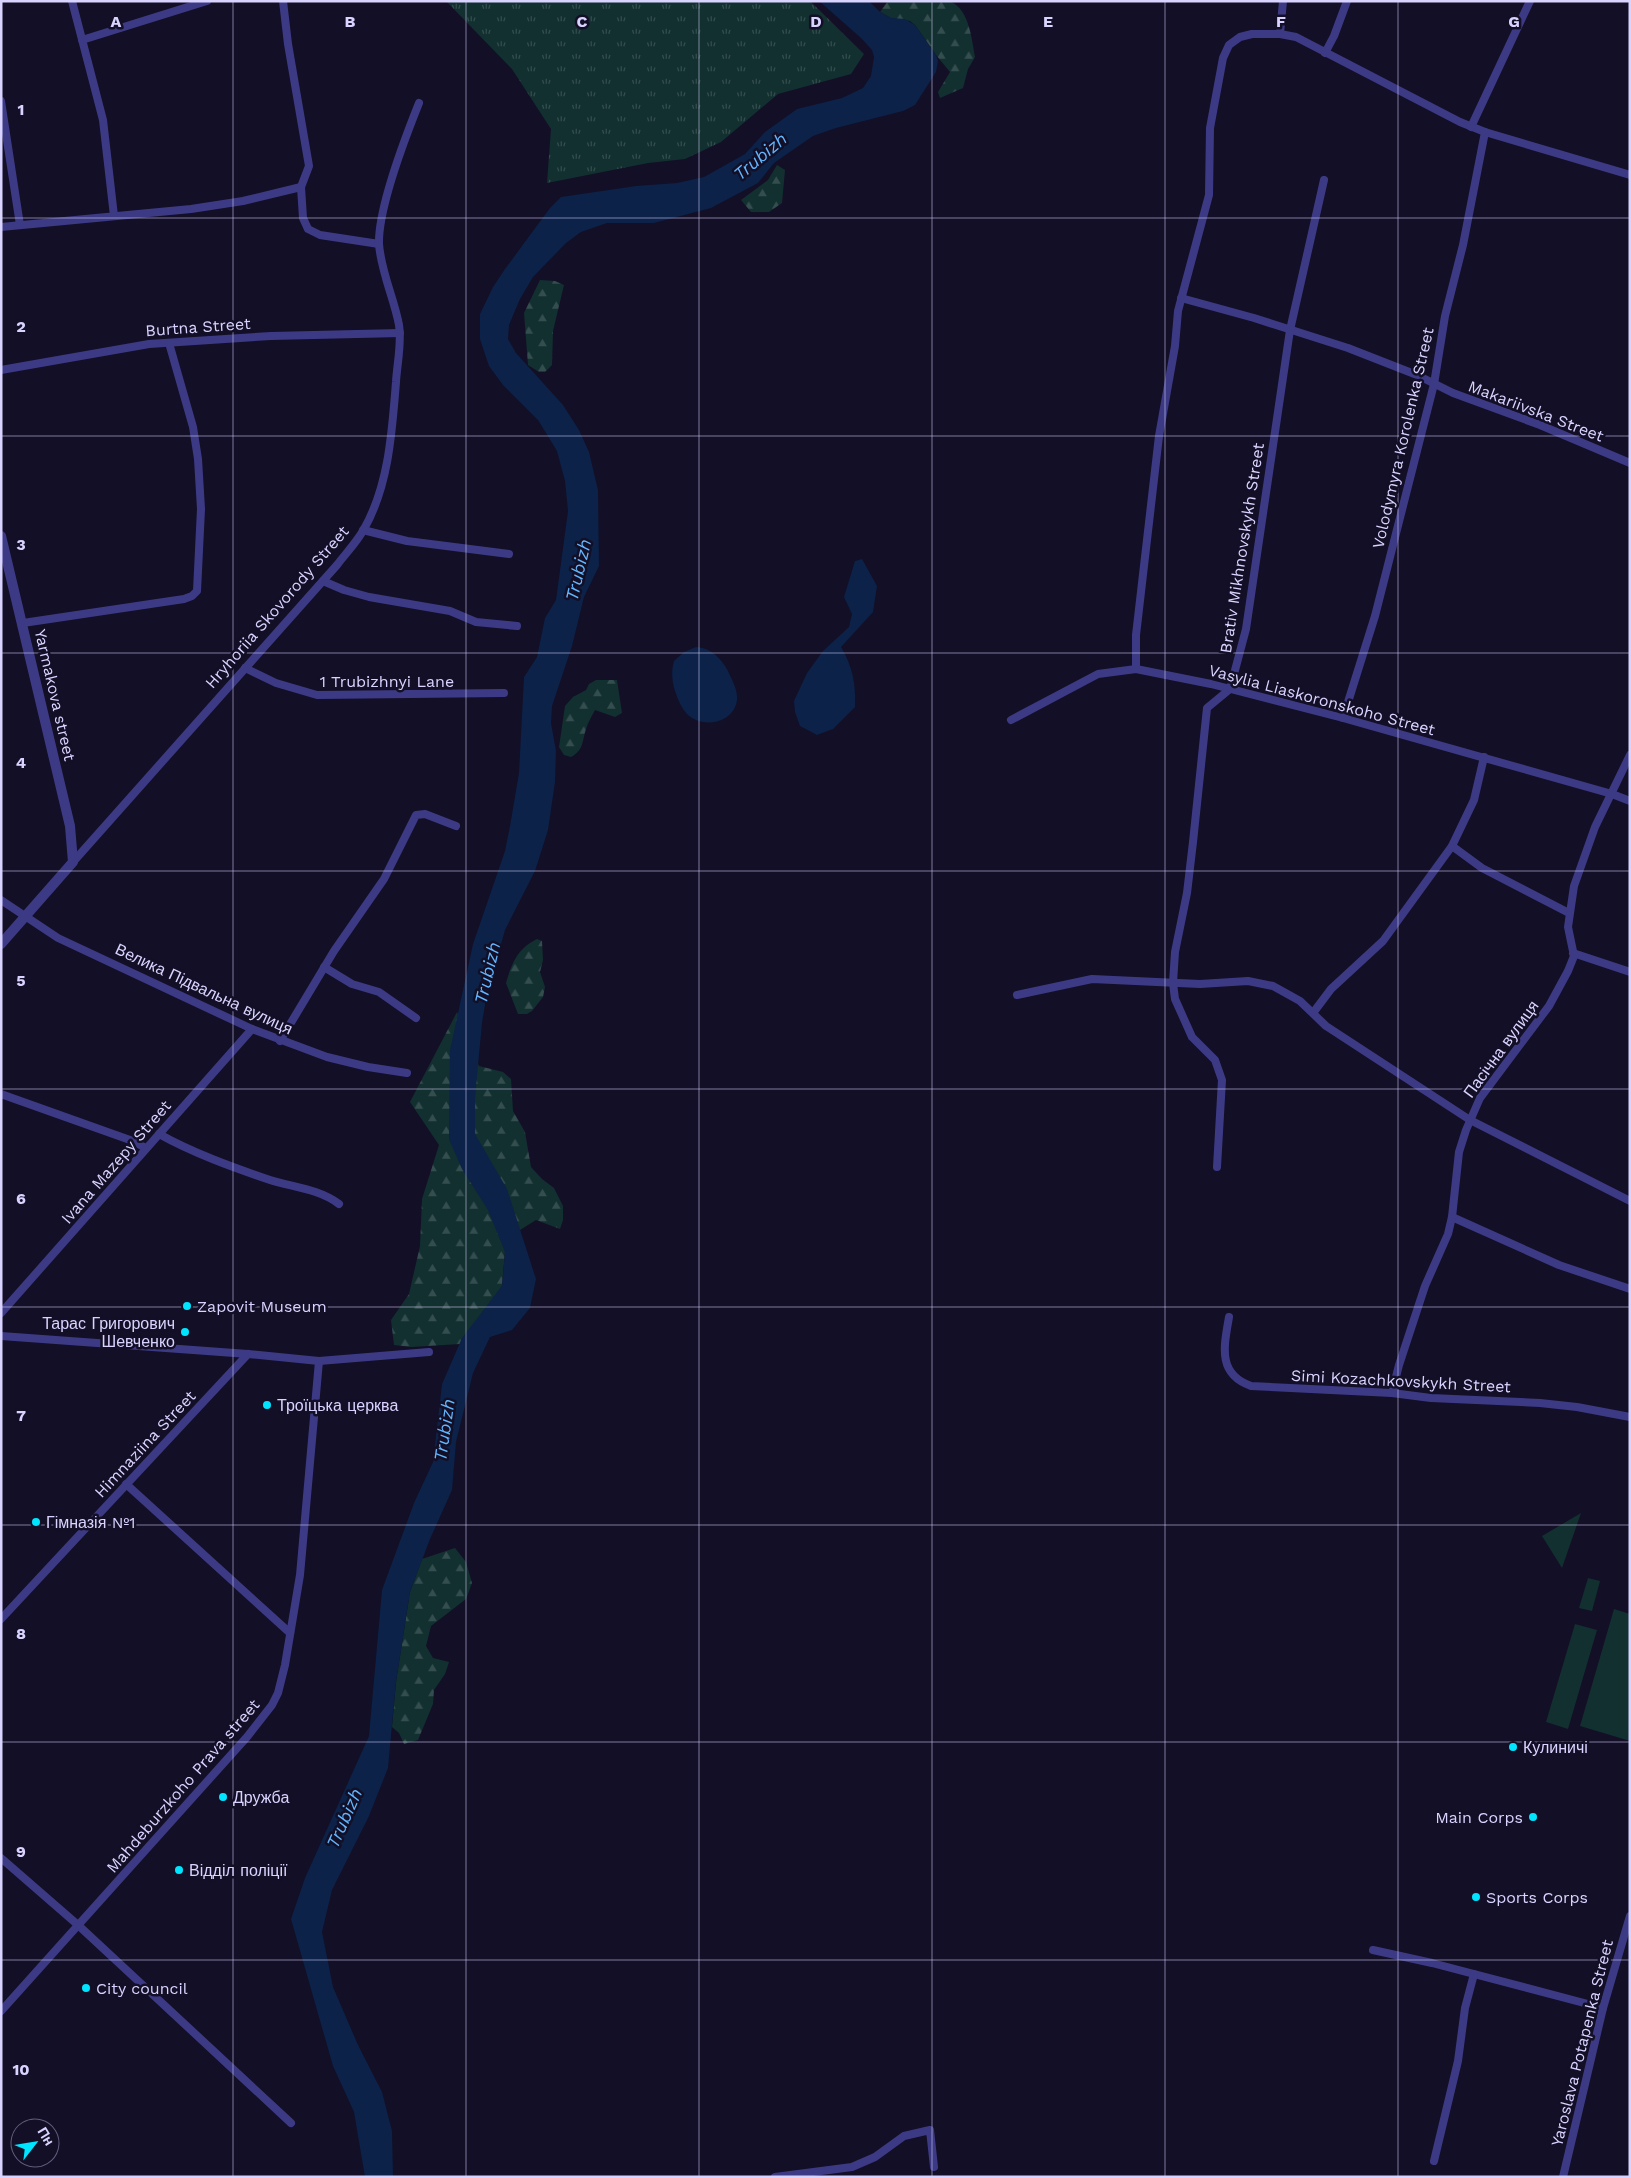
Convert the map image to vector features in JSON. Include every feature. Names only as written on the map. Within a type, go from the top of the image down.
[{"type":"street","points":[[72,1],[103,120],[114,216]]},
{"type":"street","points":[[173,1],[176,10]]},
{"type":"street","points":[[82,40],[208,1]]},
{"type":"street","points":[[283,1],[308,166],[301,188],[303,218],[306,226],[312,232],[328,237],[379,244]]},
{"type":"street","points":[[1280,34],[1283,1]]},
{"type":"street","points":[[1325,53],[1334,36],[1347,1]]},
{"type":"street","points":[[1471,127],[1530,1]]},
{"type":"street","points":[[1136,669],[1136,635],[1158,443],[1181,298],[1208,195],[1210,128],[1222,58],[1229,45],[1240,37],[1252,34],[1280,34],[1296,37],[1442,114],[1471,127],[1630,175]]},
{"type":"street","points":[[1,101],[20,225]]},
{"type":"street","name":"Hryhoriia Skovorody Street","points":[[1,944],[323,581],[363,530],[378,499],[385,469],[400,333],[384,274],[379,244],[388,192],[419,103]]},
{"type":"street","name":"Volodymyra Korolenka Street","points":[[1343,718],[1375,616],[1434,384],[1447,310],[1463,245],[1485,132]]},
{"type":"street","name":"Brativ Mikhnovskykh Street","points":[[1230,689],[1246,629],[1290,330],[1324,180]]},
{"type":"street","points":[[1,227],[156,213],[224,204],[301,188]]},
{"type":"street","name":"Makariivska Street","points":[[1181,298],[1348,348],[1416,375],[1453,393],[1540,425],[1630,463]]},
{"type":"street","name":"Burtna Street","points":[[1,370],[142,345],[271,336],[400,333]]},
{"type":"street","points":[[23,623],[184,599],[192,596],[197,591],[200,509],[196,444],[169,343]]},
{"type":"street","points":[[363,530],[407,542],[509,554]]},
{"type":"street","name":"Yarmakova street","points":[[1,536],[5,565],[23,623],[70,826],[73,862]]},
{"type":"street","points":[[323,581],[354,593],[450,610],[476,622],[517,626]]},
{"type":"street","name":"1 Trubizhnyi Lane","points":[[245,668],[276,683],[317,695],[504,693]]},
{"type":"street","name":"Vasylia Liaskoronskoho Street","points":[[1012,720],[1098,674],[1136,669],[1230,689],[1343,718],[1612,794],[1630,801]]},
{"type":"street","points":[[1217,1167],[1222,1080],[1215,1060],[1192,1037],[1175,999],[1173,983],[1175,952],[1193,842],[1208,708],[1230,689]]},
{"type":"street","name":"Пасічна вулиця","points":[[1392,1393],[1399,1365],[1426,1286],[1445,1245],[1452,1217],[1459,1152],[1470,1120],[1480,1098],[1549,1006],[1568,972],[1573,958],[1568,934],[1569,913],[1574,886],[1586,848],[1630,755]]},
{"type":"street","points":[[1313,1013],[1331,989],[1383,941],[1452,846],[1474,800],[1484,757]]},
{"type":"street","points":[[280,1040],[324,967],[384,879],[416,816],[425,814],[456,826]]},
{"type":"street","points":[[1452,846],[1482,868],[1569,913]]},
{"type":"street","name":"Велика Підвальна вулиця","points":[[1,900],[58,938],[252,1029],[346,1062],[407,1073]]},
{"type":"street","points":[[1573,953],[1630,972]]},
{"type":"street","points":[[324,967],[352,984],[379,992],[416,1018]]},
{"type":"street","points":[[1017,995],[1092,979],[1207,984],[1236,981],[1266,984],[1292,995],[1326,1026],[1470,1120],[1630,1201]]},
{"type":"street","name":"Ivana Mazepy Street","points":[[1,1313],[252,1029]]},
{"type":"street","points":[[1,1094],[130,1140],[146,1148]]},
{"type":"street","points":[[159,1134],[231,1165],[271,1180],[326,1196],[339,1204]]},
{"type":"street","points":[[1452,1217],[1559,1265],[1630,1289]]},
{"type":"street","name":"Simi Kozachkovskykh Street","points":[[1229,1317],[1225,1345],[1226,1363],[1231,1374],[1245,1384],[1258,1387],[1392,1393],[1431,1398],[1540,1403],[1577,1407],[1630,1417]]},
{"type":"street","points":[[1,1336],[319,1361],[428,1352]]},
{"type":"street","name":"Himnaziina Street","points":[[1,1619],[248,1354]]},
{"type":"street","name":"Mahdeburzkoho Prava street","points":[[1,2011],[269,1711],[278,1693],[301,1569],[319,1361]]},
{"type":"street","points":[[126,1484],[290,1633]]},
{"type":"street","points":[[1,1858],[78,1925],[291,2123]]},
{"type":"street","name":"Yaroslava Potapenka Street","points":[[1563,2177],[1604,2008],[1630,1916]]},
{"type":"street","points":[[1373,1950],[1604,2008]]},
{"type":"street","points":[[1434,2161],[1458,2061],[1466,2008],[1474,1974]]},
{"type":"street","points":[[774,2177],[852,2167],[869,2160],[904,2136],[930,2130],[934,2167]]},
{"type":"green space","points":[[446,1],[810,1],[864,54],[851,74],[778,94],[721,142],[685,159],[648,163],[547,183],[551,129],[512,69]]},
{"type":"green space","points":[[888,1],[947,1],[962,11],[969,26],[975,57],[968,69],[963,88],[940,98],[938,92],[950,72],[915,25],[910,21],[891,18],[880,12]]},
{"type":"green space","points":[[777,165],[785,170],[782,203],[769,212],[751,212],[741,200],[768,180]]},
{"type":"green space","points":[[540,280],[555,281],[564,285],[553,331],[552,365],[545,372],[539,372],[528,365],[524,313]]},
{"type":"green space","points":[[596,680],[617,680],[622,713],[615,717],[595,710],[578,751],[571,757],[564,755],[559,747],[565,706],[573,697],[586,690],[589,684]]},
{"type":"green space","points":[[537,939],[542,941],[543,960],[540,972],[545,987],[543,997],[532,1011],[527,1014],[518,1014],[506,983],[516,957],[525,947]]},
{"type":"green space","points":[[457,1012],[479,1066],[503,1072],[511,1079],[513,1111],[525,1132],[531,1167],[554,1188],[563,1206],[563,1220],[560,1229],[536,1220],[520,1230],[505,1252],[502,1286],[460,1344],[411,1347],[394,1345],[391,1320],[409,1294],[420,1246],[422,1199],[439,1145],[410,1102]]},
{"type":"green space","points":[[1581,1513],[1562,1568],[1542,1536]]},
{"type":"green space","points":[[455,1548],[466,1562],[472,1583],[466,1599],[431,1626],[426,1646],[433,1658],[449,1662],[445,1674],[434,1690],[433,1704],[418,1740],[404,1744],[399,1733],[392,1727],[396,1682],[410,1592],[422,1559]]},
{"type":"green space","points":[[1588,1578],[1600,1581],[1592,1611],[1579,1608]]},
{"type":"green space","points":[[1614,1609],[1630,1614],[1630,1741],[1580,1726]]},
{"type":"green space","points":[[1575,1624],[1597,1630],[1568,1729],[1546,1722]]},
{"type":"water","name":"Trubizh","points":[[819,1],[869,1],[880,12],[891,18],[905,19],[915,25],[936,55],[938,61],[936,72],[915,105],[903,111],[836,128],[813,136],[774,163],[758,183],[711,208],[654,223],[607,223],[581,232],[566,243],[533,277],[520,299],[509,325],[508,339],[516,353],[563,405],[579,430],[589,452],[598,490],[599,566],[584,597],[572,646],[552,706],[551,723],[556,751],[555,782],[548,830],[535,871],[505,930],[486,999],[475,1097],[475,1134],[507,1189],[536,1279],[530,1308],[512,1330],[490,1337],[473,1373],[456,1442],[452,1490],[430,1539],[410,1592],[396,1682],[388,1768],[369,1816],[332,1890],[322,1932],[333,1987],[358,2045],[382,2092],[392,2131],[393,2177],[365,2177],[354,2112],[333,2066],[291,1919],[305,1878],[369,1736],[382,1590],[414,1503],[433,1462],[442,1384],[462,1338],[502,1286],[505,1252],[488,1210],[462,1169],[449,1139],[450,1050],[473,944],[505,851],[519,773],[524,677],[537,657],[545,618],[556,600],[568,511],[565,481],[557,451],[538,420],[503,385],[489,366],[480,339],[480,314],[493,287],[505,269],[550,208],[561,197],[636,186],[677,183],[704,177],[745,154],[765,132],[797,109],[842,98],[863,88],[871,76],[874,57],[872,50]]},
{"type":"water","points":[[862,559],[877,586],[873,612],[841,647],[853,676],[855,707],[833,729],[817,735],[800,726],[795,712],[794,701],[807,673],[823,651],[849,627],[852,614],[844,597],[855,561]]},
{"type":"water","points":[[696,647],[706,649],[719,658],[728,671],[736,689],[737,700],[735,708],[724,719],[702,722],[688,715],[680,704],[673,684],[672,668],[674,661],[684,652]]},
{"type":"place","name":"Zapovit Museum","points":[[187,1306]]},
{"type":"place","name":"Тарас Григорович Шевченко","points":[[185,1332]]},
{"type":"place","name":"Троїцька церква","points":[[267,1405]]},
{"type":"place","name":"Гімназія №1","points":[[36,1522]]},
{"type":"place","name":"Кулиничі","points":[[1513,1747]]},
{"type":"place","name":"Дружба","points":[[223,1797]]},
{"type":"place","name":"Main Corps","points":[[1533,1817]]},
{"type":"place","name":"Відділ поліції","points":[[179,1870]]},
{"type":"place","name":"Sports Corps","points":[[1476,1897]]},
{"type":"place","name":"City council","points":[[86,1988]]}]
